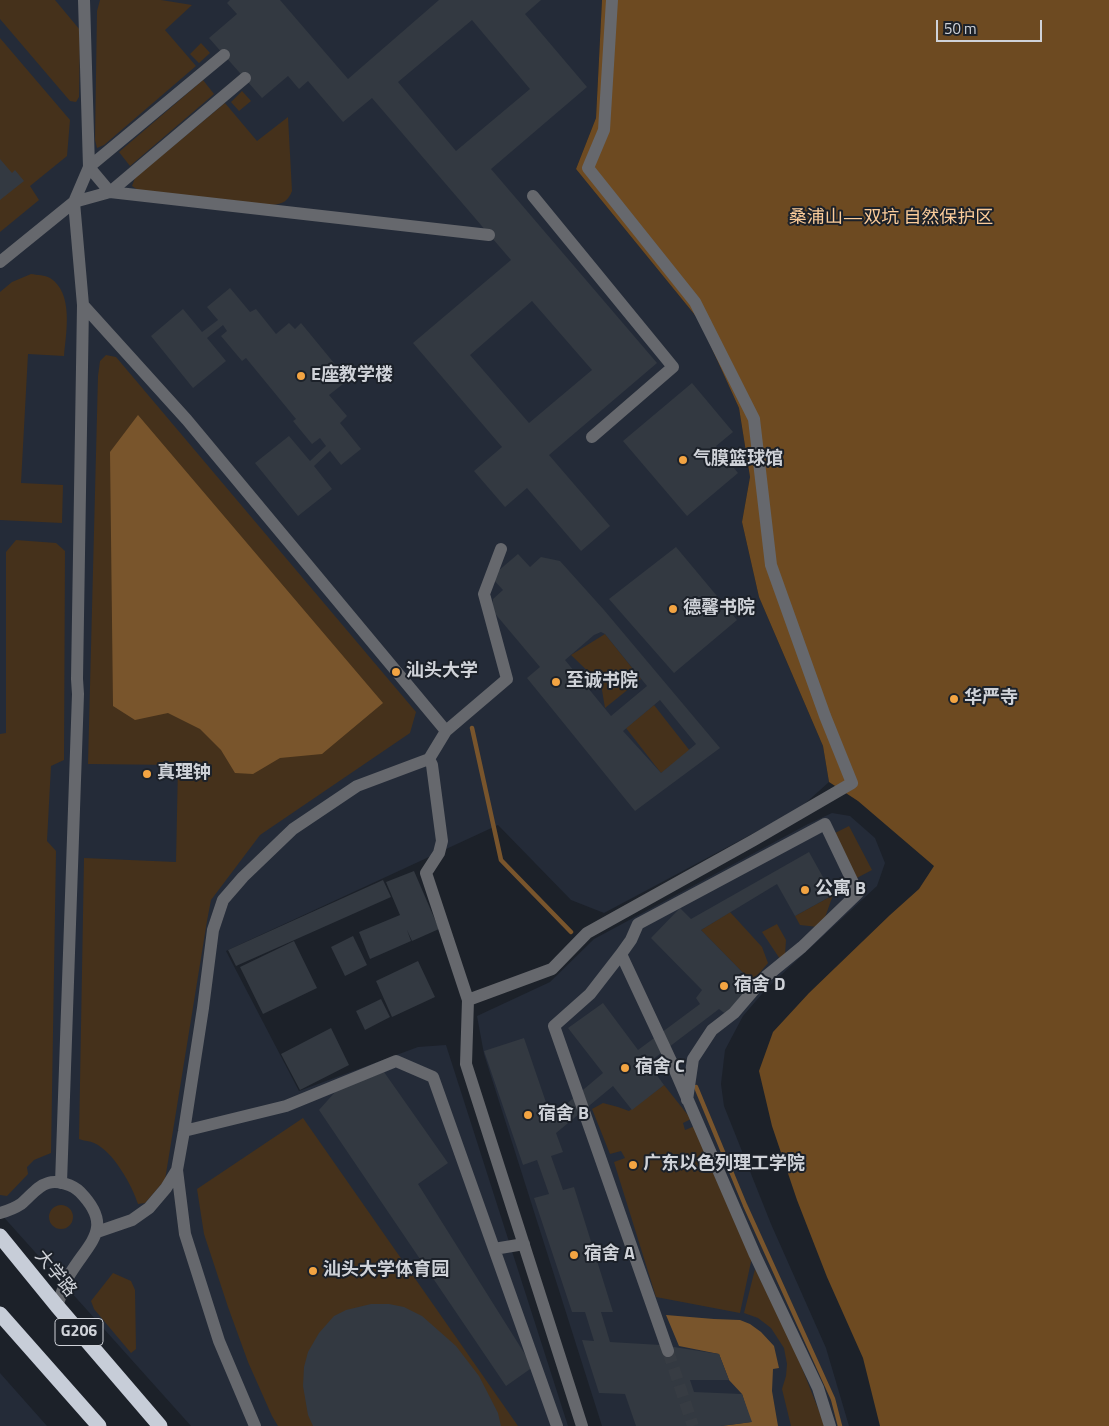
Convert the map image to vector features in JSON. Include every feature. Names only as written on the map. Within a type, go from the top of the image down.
[{"type":"highway","name":"大学路","points":[[0,1236],[160,1426]]},
{"type":"highway","name":"G206","points":[[0,1314],[99,1426]]},
{"type":"street","points":[[61,1183],[78,694],[82,305],[74,202],[89,167],[84,0]]},
{"type":"street","points":[[468,1000],[552,969],[587,934],[852,783],[825,716],[771,565],[754,419],[696,302],[588,168],[604,130],[612,0]]},
{"type":"street","points":[[89,167],[224,55]]},
{"type":"street","points":[[110,192],[246,78]]},
{"type":"street","points":[[89,167],[110,192]]},
{"type":"street","points":[[0,262],[74,202],[110,192],[489,235]]},
{"type":"street","points":[[533,196],[673,367],[592,437]]},
{"type":"street","points":[[0,248],[18,248]]},
{"type":"street","points":[[82,305],[187,420],[446,731]]},
{"type":"street","points":[[255,1426],[219,1341],[185,1234],[177,1170],[203,1008],[213,930],[224,900],[243,876],[293,829],[357,786],[429,759],[446,731],[507,680],[484,594],[500,549]]},
{"type":"street","points":[[429,759],[432,765],[442,841],[439,853],[426,873],[468,1000],[466,1064],[582,1426]]},
{"type":"street","points":[[668,1351],[554,1026],[590,994],[622,954],[638,924],[824,824],[858,893],[802,947],[764,978],[734,1012],[712,1030],[693,1059],[687,1100]]},
{"type":"street","points":[[622,954],[755,1254],[818,1388],[830,1426]]},
{"type":"street","points":[[184,1130],[286,1106],[396,1061],[433,1077],[556,1426]]},
{"type":"street","points":[[97,1232],[132,1220],[149,1208],[166,1188],[177,1170]]},
{"type":"street","points":[[0,1213],[20,1204],[40,1187],[48,1183],[57,1182],[77,1189],[89,1201],[97,1218],[97,1232],[92,1243],[68,1276],[57,1306]]},
{"type":"street","points":[[494,1250],[524,1244]]},
{"type":"shaded area","name":"汕头大学","points":[[0,0],[602,0],[596,118],[576,169],[699,320],[739,408],[750,477],[742,522],[759,597],[823,746],[829,782],[799,809],[604,913],[571,900],[498,825],[226,951],[299,1091],[418,1047],[446,1045],[568,1426],[191,1426],[0,1213]]},
{"type":"shaded area","points":[[0,0],[55,0],[80,30],[79,97],[76,102],[70,101],[0,19]]},
{"type":"shaded area","points":[[100,0],[161,0],[192,5],[165,30],[196,66],[104,145],[97,148],[95,140],[97,11]]},
{"type":"shaded area","points":[[0,38],[70,120],[67,156],[30,186],[39,200],[0,232]]},
{"type":"shaded area","points":[[201,43],[210,53],[199,63],[190,54]]},
{"type":"shaded area","points":[[203,80],[214,94],[130,166],[119,152]]},
{"type":"shaded area","points":[[242,91],[251,101],[239,111],[231,102]]},
{"type":"shaded area","points":[[225,103],[257,141],[288,117],[292,191],[287,200],[272,205],[138,190],[132,186],[135,178]]},
{"type":"shaded area","points":[[31,274],[48,277],[58,285],[66,303],[67,325],[64,356],[28,354],[21,483],[63,485],[62,523],[0,520],[0,292],[12,282]]},
{"type":"shaded area","points":[[106,355],[116,357],[416,712],[410,733],[260,835],[211,900],[165,1180],[145,1203],[138,1204],[121,1169],[108,1153],[94,1143],[79,1139],[84,858],[176,862],[178,765],[88,764],[98,376],[100,361]]},
{"type":"shaded area","points":[[138,415],[383,703],[322,754],[280,758],[253,774],[235,773],[221,750],[200,729],[168,713],[135,720],[113,706],[110,452]]},
{"type":"shaded area","points":[[16,540],[56,543],[65,551],[64,760],[51,766],[47,841],[56,851],[51,1153],[34,1160],[27,1167],[28,1174],[7,1196],[0,1195],[0,734],[6,733],[6,552]]},
{"type":"shaded area","points":[[605,634],[641,679],[605,708],[601,684],[571,655]]},
{"type":"shaded area","points":[[654,705],[690,751],[661,773],[626,728]]},
{"type":"shaded area","name":"广东以色列理工学院","points":[[832,813],[850,816],[875,838],[885,863],[877,886],[767,988],[743,1016],[725,1050],[721,1084],[724,1106],[771,1224],[826,1348],[849,1426],[602,1426],[484,1054],[477,1016],[550,982],[594,939],[808,824]]},
{"type":"shaded area","points":[[849,826],[872,870],[853,880],[829,836]]},
{"type":"shaded area","points":[[833,895],[823,923],[818,927],[800,925],[795,916]]},
{"type":"shaded area","points":[[730,912],[762,947],[768,963],[752,982],[701,930]]},
{"type":"shaded area","points":[[777,924],[786,940],[785,955],[780,959],[762,932]]},
{"type":"shaded area","points":[[664,1085],[691,1119],[683,1123],[685,1130],[695,1126],[752,1257],[740,1313],[656,1297],[614,1162],[625,1158],[621,1151],[610,1154],[592,1109],[603,1103],[629,1111]]},
{"type":"shaded area","name":"汕头大学体育园","points":[[303,1118],[518,1426],[278,1426],[248,1362],[228,1307],[204,1234],[197,1189]]},
{"type":"shaded area","points":[[61,1205],[69,1209],[73,1217],[69,1225],[61,1229],[53,1225],[49,1217],[53,1209]]},
{"type":"shaded area","points":[[755,1269],[794,1348],[825,1426],[791,1426],[782,1389],[787,1364],[784,1348],[771,1328],[758,1318],[744,1313]]},
{"type":"shaded area","points":[[113,1273],[131,1281],[135,1290],[136,1349],[131,1353],[94,1309],[91,1301]]},
{"type":"shaded area","points":[[666,1315],[740,1320],[761,1332],[774,1346],[779,1368],[773,1369],[772,1391],[778,1426],[721,1426],[751,1422],[742,1394],[729,1380],[719,1354],[679,1346]]},
{"type":"shaded area","points":[[0,1373],[47,1426],[0,1426]]},
{"type":"green space","name":"桑浦山—双坑 自然保护区","points":[[602,0],[1109,0],[1109,1426],[880,1426],[863,1358],[827,1277],[797,1200],[772,1126],[759,1071],[773,1032],[809,993],[919,889],[934,866],[858,801],[829,782],[823,746],[759,597],[742,522],[750,477],[739,408],[699,320],[576,169],[596,118]]},
{"type":"building","points":[[230,0],[280,0],[348,79],[439,0],[541,0],[525,14],[587,87],[491,169],[657,363],[549,455],[610,526],[581,551],[527,488],[505,507],[474,471],[502,447],[413,343],[511,260],[372,98],[343,122],[308,81],[299,89],[288,76],[262,98],[209,38],[237,14],[227,3]],"holes":[[[472,20],[530,89],[456,151],[398,82]],[[532,301],[592,370],[529,423],[470,355]]]},
{"type":"building","points":[[0,159],[12,173],[15,170],[24,181],[0,200]]},
{"type":"building","name":"E座教学楼","points":[[230,288],[250,312],[256,309],[276,334],[289,323],[295,329],[301,323],[343,374],[338,378],[343,384],[329,395],[347,416],[340,423],[361,449],[341,465],[330,451],[314,466],[332,489],[298,516],[255,463],[289,436],[310,461],[326,446],[320,438],[312,444],[293,421],[296,419],[246,358],[242,361],[221,336],[227,331],[223,325],[207,338],[226,361],[193,388],[151,336],[183,309],[202,332],[218,320],[207,307]]},
{"type":"building","name":"气膜篮球馆","points":[[692,383],[733,432],[716,446],[738,473],[687,516],[623,441]]},
{"type":"building","name":"德馨书院","points":[[676,547],[737,620],[674,673],[609,599]]},
{"type":"building","name":"至诚书院","points":[[518,554],[530,567],[541,557],[560,561],[604,610],[720,748],[635,811],[527,678],[540,667],[492,610],[493,599],[503,590],[491,577]],"holes":[[[601,632],[605,634],[647,686],[611,716],[565,660],[594,635]],[[660,700],[696,744],[661,773],[623,731]]]},
{"type":"building","points":[[809,852],[833,895],[795,916],[777,884],[701,930],[752,982],[727,1015],[719,1009],[648,1063],[664,1085],[632,1110],[613,1086],[556,1133],[563,1152],[551,1156],[563,1190],[574,1187],[613,1312],[601,1312],[610,1342],[661,1345],[719,1354],[729,1380],[690,1380],[694,1392],[742,1394],[752,1422],[721,1426],[636,1426],[625,1394],[599,1393],[582,1340],[594,1341],[585,1312],[572,1312],[534,1198],[549,1194],[537,1160],[523,1165],[484,1051],[524,1038],[551,1117],[603,1073],[568,1028],[603,1003],[638,1050],[700,1004],[696,998],[702,990],[651,938],[680,908],[691,919]]},
{"type":"building","points":[[414,871],[439,929],[412,941],[407,930],[411,941],[370,959],[359,932],[400,915],[386,882]]},
{"type":"building","points":[[383,880],[391,897],[236,966],[228,950]]},
{"type":"building","points":[[353,936],[367,965],[345,976],[331,947]]},
{"type":"building","points":[[294,941],[317,988],[263,1014],[240,967]]},
{"type":"building","points":[[418,961],[435,997],[392,1017],[376,981]]},
{"type":"building","points":[[381,999],[390,1017],[365,1030],[356,1011]]},
{"type":"building","points":[[331,1028],[349,1065],[300,1090],[281,1054]]},
{"type":"building","points":[[384,1072],[448,1163],[418,1184],[533,1367],[506,1386],[319,1110],[336,1091]]},
{"type":"building","points":[[371,1304],[389,1304],[404,1307],[422,1316],[456,1346],[479,1376],[498,1413],[501,1426],[313,1426],[308,1415],[303,1386],[304,1367],[308,1352],[319,1333],[334,1316],[346,1310]]},
{"type":"waterway","points":[[472,728],[501,860],[571,932]]},
{"type":"waterway","points":[[696,1087],[745,1205],[833,1399],[840,1426]]},
{"type":"tunnel","points":[[668,1351],[693,1426]]},
{"type":"place","name":"E座教学楼","points":[[301,376]]},
{"type":"place","name":"气膜篮球馆","points":[[683,460]]},
{"type":"place","name":"德馨书院","points":[[673,609]]},
{"type":"place","name":"汕头大学","points":[[396,672]]},
{"type":"place","name":"至诚书院","points":[[556,682]]},
{"type":"place","name":"华严寺","points":[[954,699]]},
{"type":"place","name":"真理钟","points":[[147,774]]},
{"type":"place","name":"公寓 B","points":[[805,890]]},
{"type":"place","name":"宿舍 D","points":[[724,986]]},
{"type":"place","name":"宿舍 C","points":[[625,1068]]},
{"type":"place","name":"宿舍 B","points":[[528,1115]]},
{"type":"place","name":"广东以色列理工学院","points":[[633,1165]]},
{"type":"place","name":"宿舍 A","points":[[574,1255]]},
{"type":"place","name":"汕头大学体育园","points":[[313,1271]]}]
